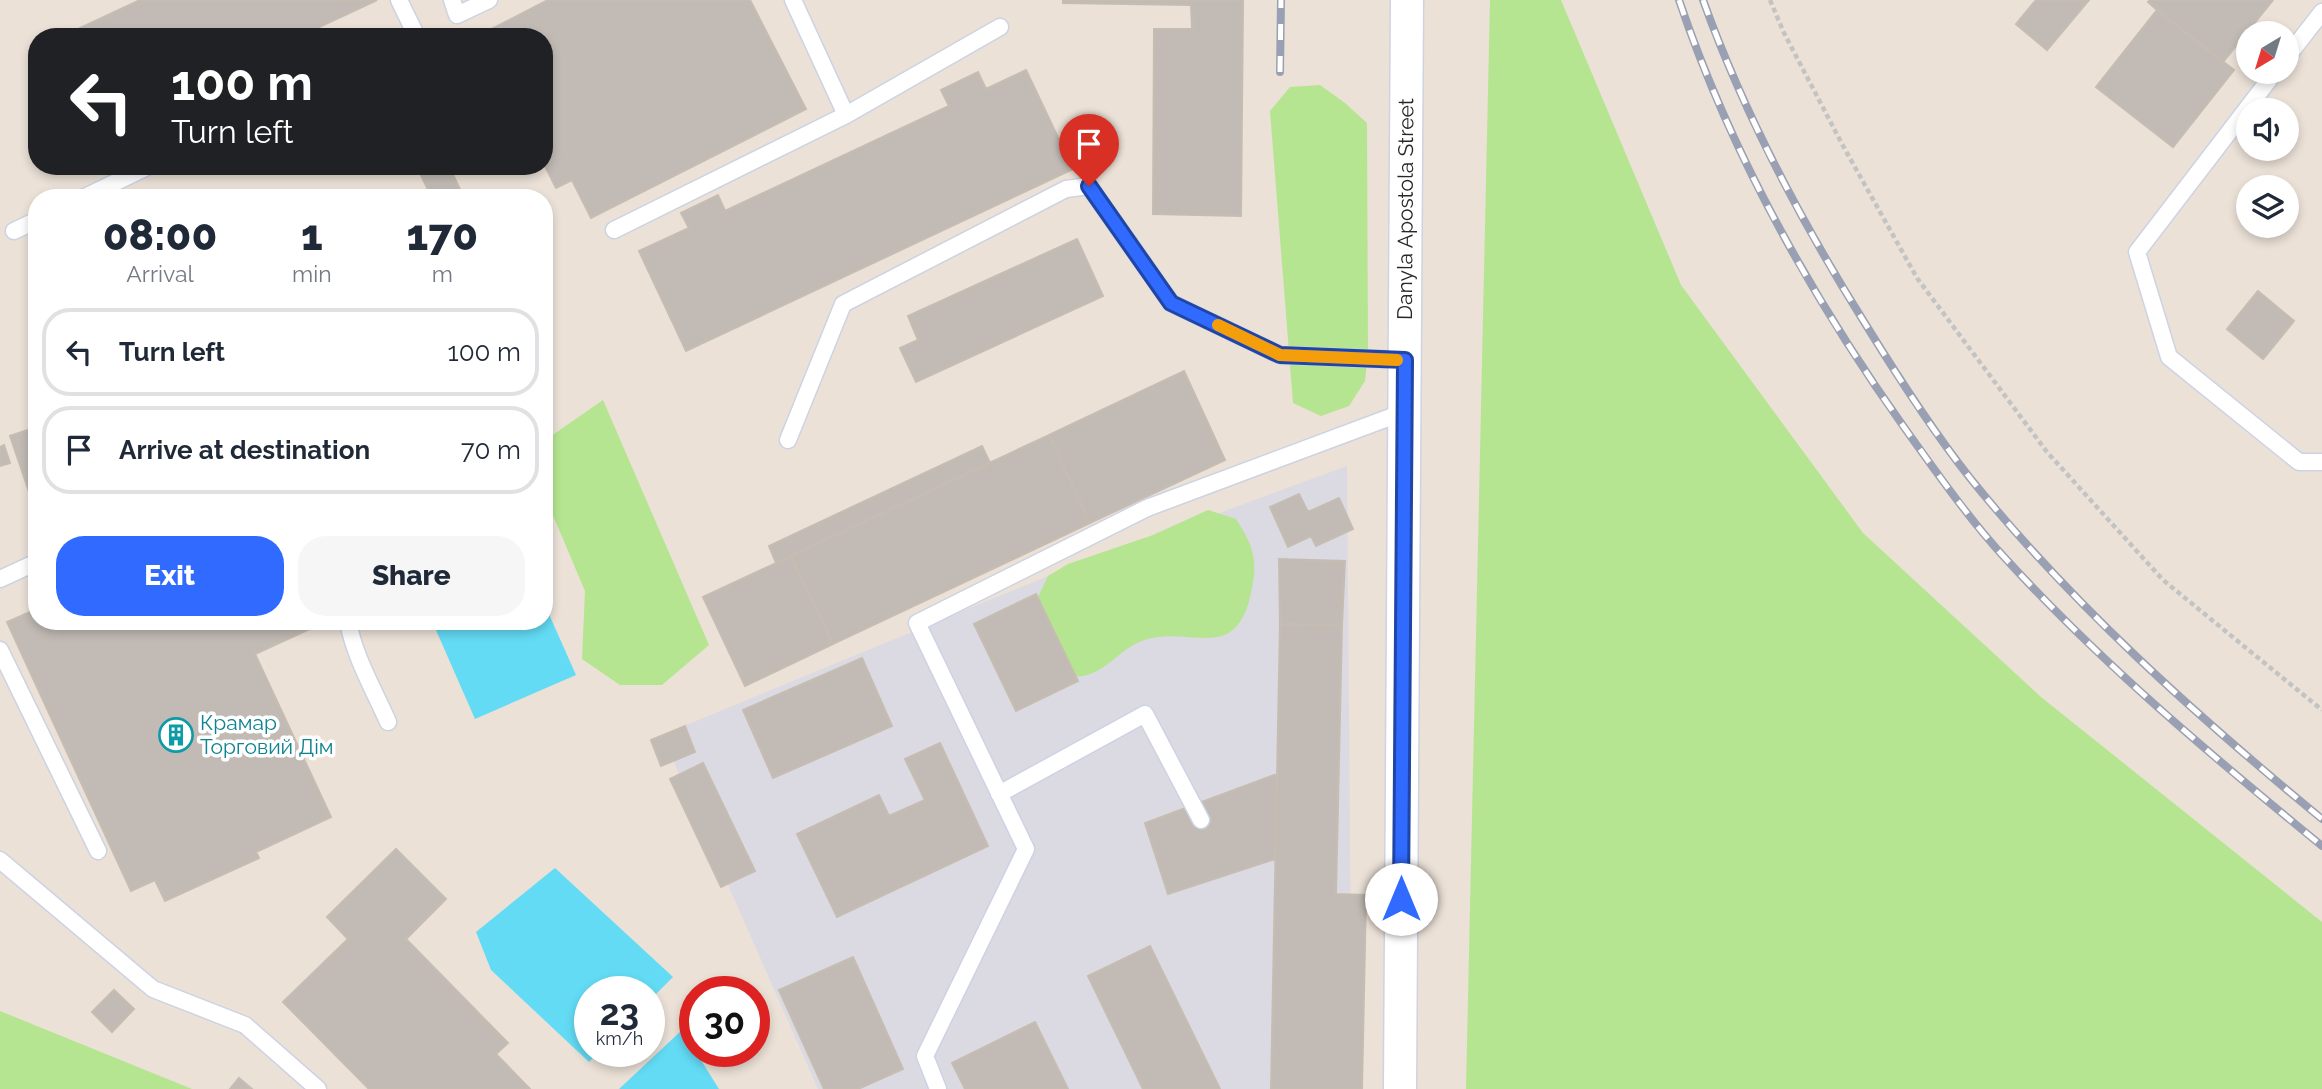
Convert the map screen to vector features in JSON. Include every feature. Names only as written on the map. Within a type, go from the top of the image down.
[{"type":"street","name":"Danyla Apostola Street","points":[[1400,1089],[1407,0]]},
{"type":"lane","points":[[399,0],[412,28]]},
{"type":"lane","points":[[452,0],[457,15],[489,0]]},
{"type":"lane","points":[[793,0],[846,116]]},
{"type":"lane","points":[[2300,40],[2322,12]]},
{"type":"lane","points":[[614,230],[846,116],[1000,27]]},
{"type":"lane","points":[[2267,84],[2137,252],[2168,358],[2300,462],[2322,462]]},
{"type":"lane","points":[[102,189],[130,175]]},
{"type":"lane","points":[[788,440],[843,304],[1066,189],[1089,186],[1171,303],[1280,355],[1405,360]]},
{"type":"lane","points":[[14,231],[28,224]]},
{"type":"lane","points":[[938,1089],[925,1056],[1026,849],[917,623],[1147,508],[1404,412]]},
{"type":"lane","points":[[0,579],[28,566]]},
{"type":"lane","points":[[351,630],[388,722]]},
{"type":"lane","points":[[0,650],[97,851]]},
{"type":"lane","points":[[999,794],[1145,714],[1200,820]]},
{"type":"lane","points":[[0,860],[153,989],[245,1025],[318,1089]]},
{"type":"path","points":[[1770,0],[1784,33],[1842,144],[1917,278],[2047,452],[2163,580],[2322,710]]},
{"type":"shaded area","points":[[1347,466],[1352,1089],[818,1089],[662,735],[1048,576]]},
{"type":"green space","points":[[1490,0],[1561,0],[1681,285],[1863,533],[2041,697],[2322,922],[2322,1089],[1466,1089]]},
{"type":"green space","points":[[1320,85],[1367,123],[1368,353],[1365,381],[1349,406],[1321,416],[1293,403],[1270,111],[1290,87]]},
{"type":"green space","points":[[603,400],[709,645],[662,685],[620,685],[582,659],[585,591],[553,515],[553,435]]},
{"type":"green space","points":[[1208,510],[1236,519],[1246,536],[1254,560],[1252,588],[1245,613],[1235,628],[1223,636],[1208,638],[1157,637],[1132,645],[1103,668],[1090,674],[1058,676],[1035,603],[1048,576],[1068,564],[1153,535]]},
{"type":"green space","points":[[0,1011],[192,1089],[0,1089]]},
{"type":"water","points":[[553,623],[576,675],[475,719],[436,630],[553,630]]},
{"type":"water","points":[[555,868],[673,977],[665,985],[665,976],[574,976],[574,1048],[491,970],[476,932]]},
{"type":"water","points":[[679,1033],[679,1067],[705,1067],[719,1089],[619,1089],[642,1067],[665,1067],[665,1046]]},
{"type":"building","points":[[140,0],[377,0],[317,28],[80,28]]},
{"type":"building","points":[[548,0],[750,0],[806,109],[591,218],[572,180],[556,188],[550,175],[553,175],[553,28],[494,28]]},
{"type":"building","points":[[1063,0],[1243,0],[1241,216],[1153,214],[1154,29],[1192,29],[1191,5],[1063,3]]},
{"type":"building","points":[[2036,0],[2089,0],[2047,50],[2016,24]]},
{"type":"building","points":[[2273,0],[2256,21],[2236,21],[2236,46],[2223,62],[2148,2]]},
{"type":"building","points":[[2157,10],[2234,70],[2173,147],[2096,87]]},
{"type":"building","points":[[1026,70],[1073,169],[686,351],[639,251],[689,228],[681,213],[718,195],[725,211],[949,106],[941,90],[978,72],[986,89]]},
{"type":"building","points":[[421,175],[453,175],[460,189],[428,189]]},
{"type":"building","points":[[1077,239],[1103,296],[916,382],[900,348],[918,340],[908,316]]},
{"type":"building","points":[[2258,291],[2294,321],[2263,359],[2227,329]]},
{"type":"building","points":[[1184,371],[1225,460],[1090,523],[1049,435]]},
{"type":"building","points":[[28,430],[28,489],[10,436]]},
{"type":"building","points":[[1049,435],[1090,523],[833,644],[791,556]]},
{"type":"building","points":[[4,445],[10,463],[0,466],[0,447]]},
{"type":"building","points":[[982,446],[990,463],[776,563],[769,546]]},
{"type":"building","points":[[1299,494],[1308,512],[1339,498],[1353,529],[1316,546],[1311,536],[1288,547],[1270,507]]},
{"type":"building","points":[[791,556],[833,644],[745,686],[703,597]]},
{"type":"building","points":[[1279,559],[1345,561],[1342,625],[1280,624]]},
{"type":"building","points":[[1036,594],[1078,681],[1016,711],[974,624]]},
{"type":"building","name":"Крамар Торговий Дім","points":[[28,613],[28,630],[307,630],[255,654],[331,817],[256,852],[259,858],[165,901],[155,880],[131,891],[7,622]]},
{"type":"building","points":[[1280,624],[1342,625],[1336,894],[1366,895],[1362,1089],[1271,1089]]},
{"type":"building","points":[[862,658],[892,726],[773,778],[743,710]]},
{"type":"building","points":[[685,726],[695,752],[661,766],[651,740]]},
{"type":"building","points":[[940,743],[988,846],[837,917],[797,834],[879,795],[889,816],[925,800],[905,759]]},
{"type":"building","points":[[703,763],[755,871],[721,887],[670,779]]},
{"type":"building","points":[[1277,774],[1275,859],[1168,894],[1145,823]]},
{"type":"building","points":[[396,849],[446,899],[406,939],[508,1043],[496,1054],[530,1089],[369,1089],[283,1002],[348,939],[327,917]]},
{"type":"building","points":[[1150,946],[1220,1089],[1143,1089],[1088,976]]},
{"type":"building","points":[[853,957],[903,1069],[858,1089],[824,1089],[779,990]]},
{"type":"building","points":[[114,990],[134,1009],[112,1032],[92,1012]]},
{"type":"building","points":[[1035,1022],[1068,1089],[965,1089],[952,1063]]},
{"type":"building","points":[[239,1078],[252,1089],[230,1089]]},
{"type":"railway","points":[[1280,72],[1281,0]]},
{"type":"railway","points":[[1679,0],[1723,114],[1807,277],[1871,380],[1979,528],[2042,597],[2119,672],[2322,846]]},
{"type":"railway","points":[[1703,0],[1737,85],[1797,207],[1878,345],[1956,460],[2010,525],[2093,615],[2228,740],[2322,819]]},
{"type":"slow traffic","points":[[1218,325],[1280,355],[1397,360]]},
{"type":"place","name":"Крамар Торговий Дім","points":[[176,735]]},
{"type":"route","points":[[1089,186],[1171,303],[1280,355],[1405,360],[1401,899]]}]
